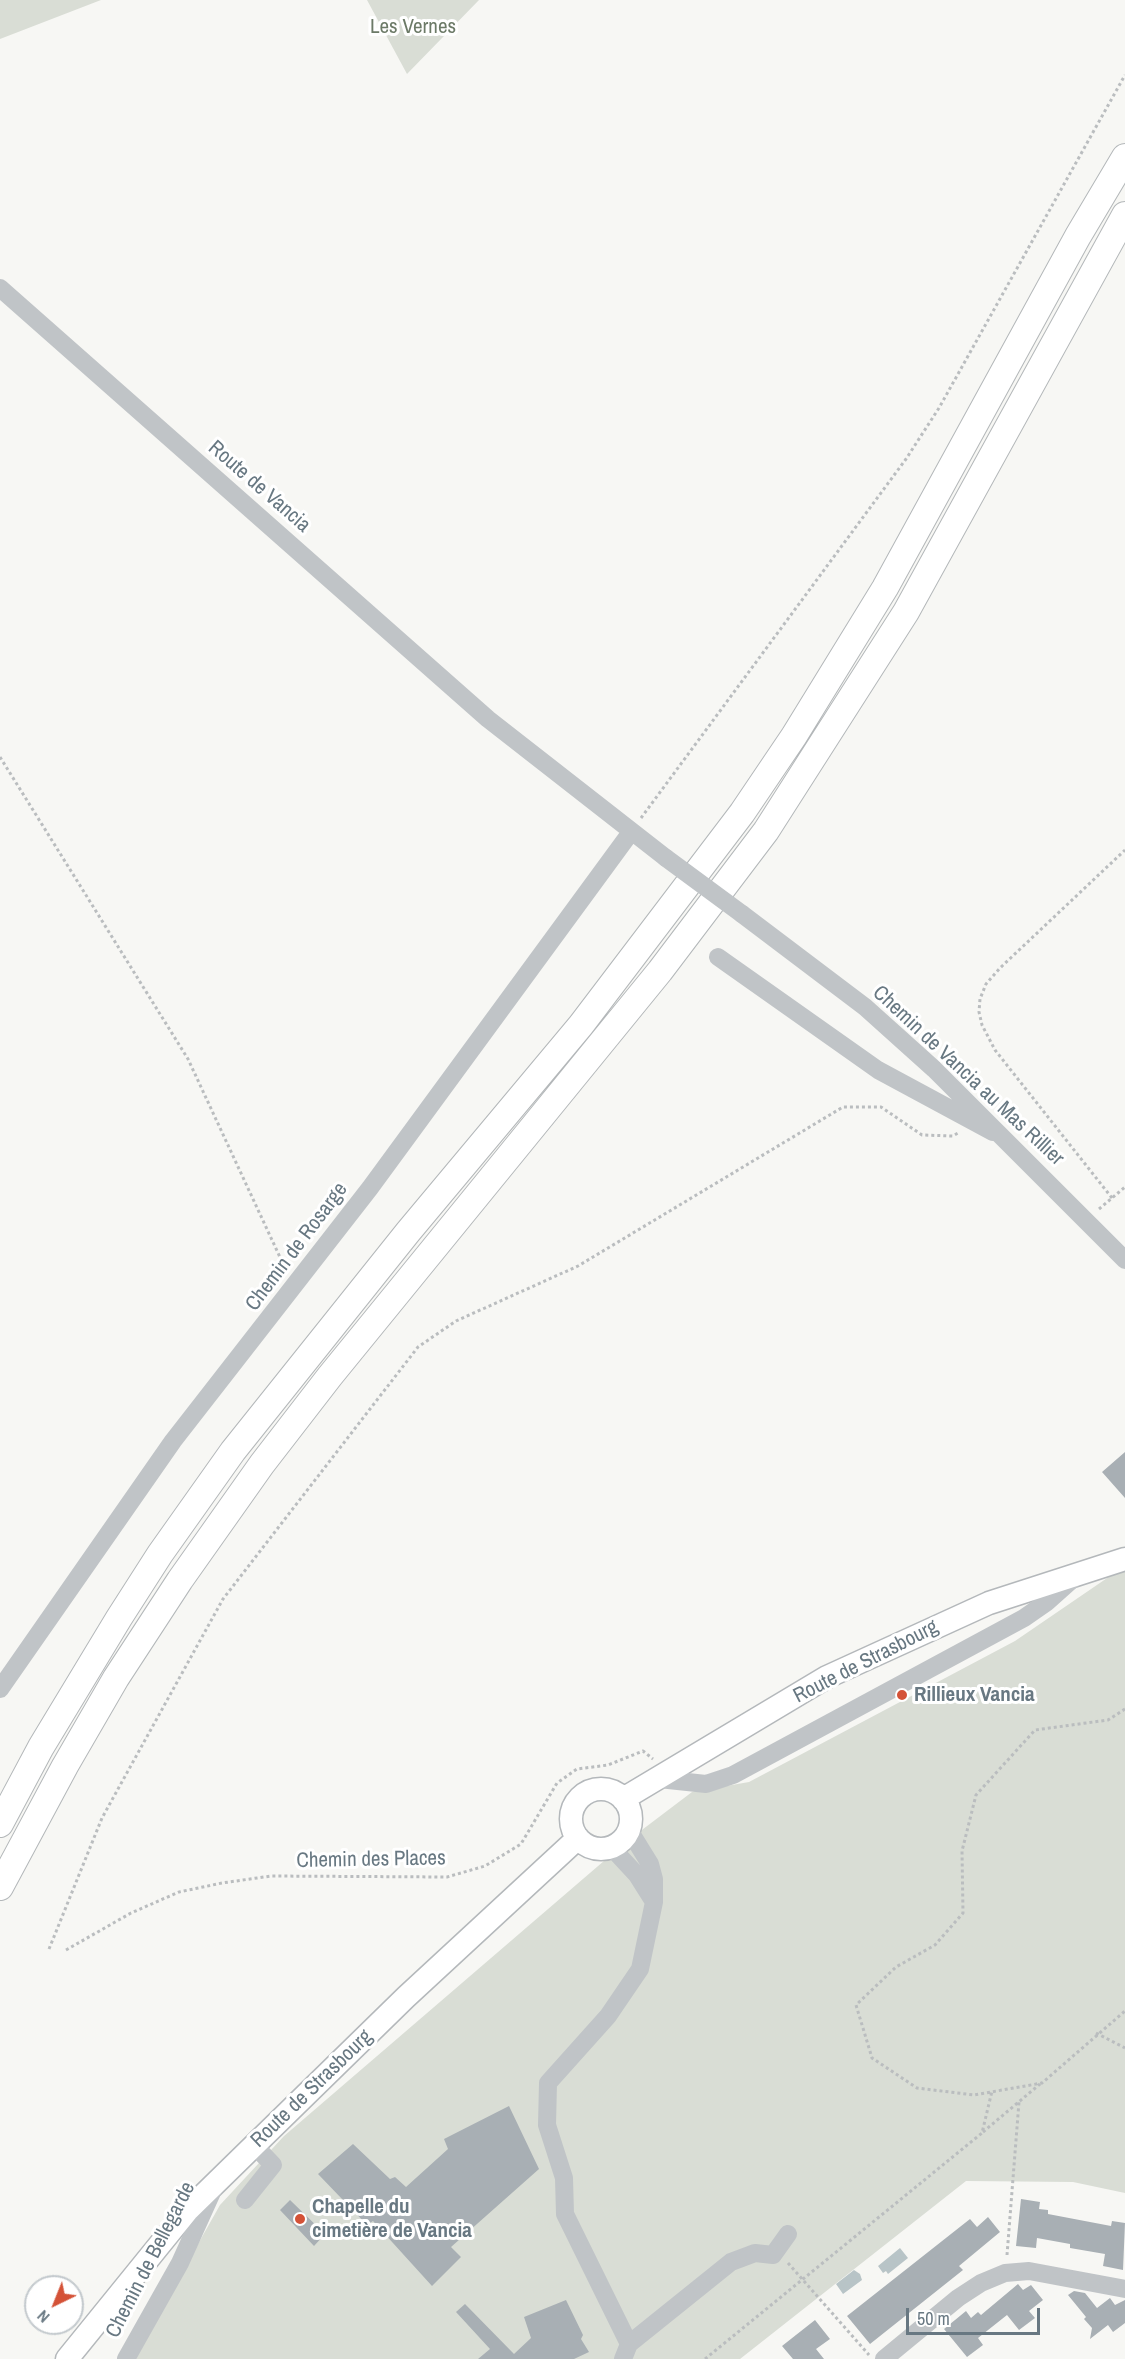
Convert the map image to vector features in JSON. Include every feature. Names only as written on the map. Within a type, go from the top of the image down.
[{"type":"highway","points":[[0,1824],[47,1737],[125,1608],[233,1451],[408,1232],[580,1025],[742,813],[794,736],[885,588],[1078,236],[1125,157]]},
{"type":"highway","points":[[0,1887],[64,1766],[116,1678],[180,1580],[262,1464],[330,1376],[660,971],[766,831],[906,612],[1125,215]]},
{"type":"main road","name":"Route de Strasbourg","points":[[624,1799],[827,1677],[990,1603],[1125,1559]]},
{"type":"main road","points":[[596,1790],[606,1790],[624,1799],[631,1817],[629,1830],[621,1842],[611,1847],[594,1848],[578,1838],[572,1819],[578,1800],[596,1790]]},
{"type":"main road","name":"Route de Strasbourg","points":[[66,2359],[141,2264],[217,2182],[406,1997],[578,1838]]},
{"type":"street","name":"Route de Vancia","points":[[0,288],[488,719],[631,832]]},
{"type":"street","name":"Chemin de Vancia au Mas Rillier","points":[[631,832],[865,1007],[934,1069],[1003,1136],[1125,1260]]},
{"type":"street","name":"Chemin de Rosarge","points":[[0,1689],[173,1441],[295,1288],[631,832]]},
{"type":"street","points":[[718,957],[878,1070],[971,1122],[1003,1136]]},
{"type":"street","points":[[665,1775],[706,1784],[732,1776],[1024,1618],[1047,1602],[1080,1573]]},
{"type":"street","points":[[629,1830],[650,1864],[654,1879],[654,1902],[639,1969],[608,2016],[548,2083],[547,2125],[564,2178],[565,2214],[626,2352],[730,2262],[755,2253],[773,2255],[788,2234]]},
{"type":"street","points":[[611,1847],[630,1867],[654,1902]]},
{"type":"street","points":[[245,2200],[273,2165],[254,2145]]},
{"type":"street","name":"Chemin de Bellegarde","points":[[126,2359],[180,2263],[217,2182]]},
{"type":"street","points":[[884,2359],[958,2298],[981,2283],[1005,2273],[1029,2271],[1125,2289]]},
{"type":"path","points":[[631,832],[917,442],[985,330],[1125,75]]},
{"type":"path","points":[[0,757],[188,1059],[295,1288]]},
{"type":"path","points":[[1112,1198],[995,1050],[981,1025],[979,1012],[980,999],[986,984],[1000,968],[1125,850]]},
{"type":"path","points":[[49,1948],[102,1818],[223,1599],[418,1347],[456,1321],[578,1266],[843,1107],[881,1107],[922,1135],[953,1136],[971,1122]]},
{"type":"path","points":[[1086,1220],[1125,1188]]},
{"type":"path","points":[[1042,2083],[974,2095],[917,2088],[872,2058],[856,2005],[896,1967],[935,1945],[963,1913],[962,1851],[976,1795],[1005,1762],[1035,1730],[1108,1720],[1125,1708]]},
{"type":"path","name":"Chemin des Places","points":[[66,1950],[131,1913],[179,1892],[222,1883],[271,1876],[447,1877],[485,1866],[521,1844],[557,1783],[577,1769],[608,1765],[643,1751],[665,1775]]},
{"type":"path","points":[[705,2359],[982,2133],[1042,2083],[1096,2033],[1125,2011]]},
{"type":"path","points":[[1096,2033],[1125,2048]]},
{"type":"path","points":[[982,2133],[992,2091]]},
{"type":"path","points":[[1005,2273],[1019,2102]]},
{"type":"path","points":[[773,2255],[791,2265],[870,2359]]},
{"type":"green space","points":[[0,0],[101,0],[0,39]]},
{"type":"green space","name":"Les Vernes","points":[[367,0],[479,0],[407,74]]},
{"type":"green space","points":[[1125,1569],[1125,2193],[1073,2182],[966,2181],[740,2359],[133,2359],[220,2205],[284,2136],[626,1842],[692,1792],[749,1782],[1015,1641],[1113,1574]]},
{"type":"shaded area","points":[[900,2248],[908,2258],[888,2274],[886,2271],[883,2273],[878,2266]]},
{"type":"shaded area","points":[[854,2270],[860,2274],[862,2280],[843,2294],[836,2284]]},
{"type":"building","points":[[1125,1452],[1125,1498],[1102,1472]]},
{"type":"building","points":[[509,2106],[539,2169],[451,2247],[461,2257],[432,2286],[373,2221],[367,2225],[318,2174],[353,2144],[390,2179],[395,2177],[406,2187],[448,2149],[444,2139]]},
{"type":"building","points":[[1021,2199],[1040,2202],[1039,2209],[1048,2210],[1048,2214],[1111,2226],[1112,2221],[1125,2223],[1123,2270],[1103,2266],[1105,2254],[1070,2248],[1070,2244],[1037,2238],[1036,2248],[1016,2246]]},
{"type":"building","name":"Chapelle du cimetière de Vancia","points":[[290,2200],[325,2234],[314,2246],[280,2210]]},
{"type":"building","points":[[988,2217],[1000,2232],[959,2266],[963,2270],[870,2344],[847,2316],[970,2219],[977,2227]]},
{"type":"building","points":[[1018,2284],[1023,2290],[1031,2285],[1043,2300],[1029,2311],[1035,2318],[1019,2330],[1007,2315],[978,2338],[983,2345],[967,2357],[944,2329],[966,2311],[971,2318],[978,2312],[981,2315]]},
{"type":"building","points":[[1074,2291],[1085,2293],[1097,2308],[1110,2298],[1115,2305],[1125,2300],[1125,2323],[1113,2332],[1108,2325],[1090,2339],[1092,2328],[1068,2295]]},
{"type":"building","points":[[566,2300],[583,2335],[581,2339],[589,2352],[574,2359],[478,2359],[490,2349],[456,2312],[465,2304],[514,2354],[531,2338],[524,2317]]},
{"type":"building","points":[[815,2320],[830,2339],[816,2349],[824,2359],[793,2359],[782,2346]]},
{"type":"place","name":"Rillieux Vancia","points":[[902,1695]]},
{"type":"place","name":"Chapelle du cimetière de Vancia","points":[[300,2219]]}]
